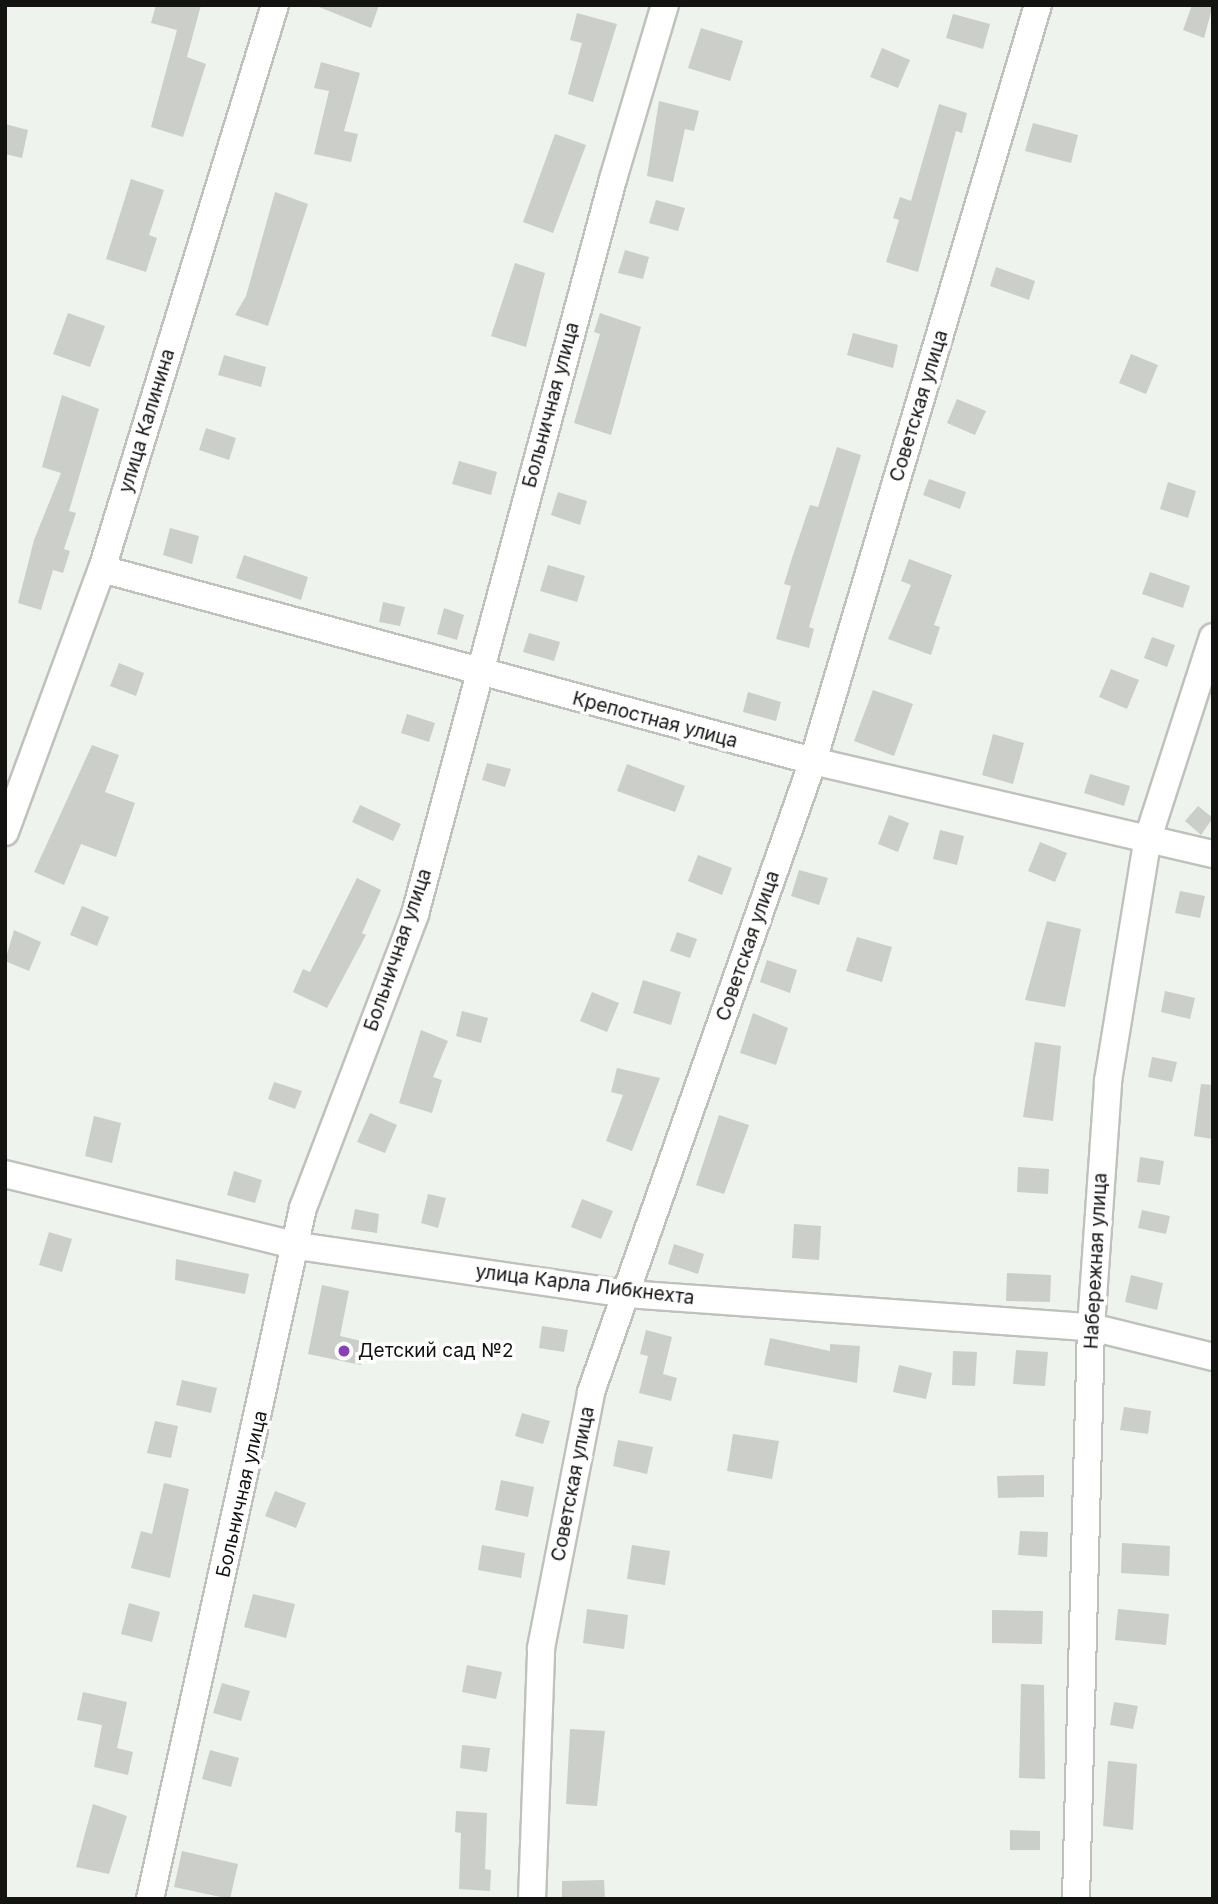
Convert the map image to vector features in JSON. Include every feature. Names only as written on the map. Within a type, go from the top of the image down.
[{"type":"street","name":"улица Калинина","points":[[5,832],[102,569],[275,5]]},
{"type":"street","name":"Больничная улица","points":[[150,1899],[298,1246],[303,1208],[415,914],[478,674],[665,5]]},
{"type":"street","name":"Советская улица","points":[[532,1899],[541,1648],[592,1392],[813,761],[1038,5]]},
{"type":"street","name":"Крепостная улица","points":[[102,569],[478,674],[813,761],[1213,855]]},
{"type":"street","name":"Набережная улица","points":[[1076,1899],[1091,1327],[1108,1081],[1148,838],[1213,637]]},
{"type":"street","name":"улица Карла Либкнехта","points":[[5,1174],[298,1246],[626,1294],[1091,1327],[1213,1357]]},
{"type":"building","points":[[156,5],[201,5],[187,57],[206,64],[183,137],[151,127],[177,30],[151,23]]},
{"type":"building","points":[[314,5],[379,5],[371,28]]},
{"type":"building","points":[[1192,5],[1213,5],[1204,38],[1183,30]]},
{"type":"building","points":[[577,13],[617,24],[593,102],[568,94],[582,43],[570,40]]},
{"type":"building","points":[[953,14],[990,24],[983,49],[946,38]]},
{"type":"building","points":[[701,28],[743,41],[730,81],[688,68]]},
{"type":"building","points":[[882,48],[910,60],[898,88],[870,77]]},
{"type":"building","points":[[321,62],[360,73],[344,131],[358,134],[351,162],[314,154],[329,91],[314,88]]},
{"type":"building","points":[[659,101],[699,111],[694,131],[685,129],[673,182],[647,176]]},
{"type":"building","points":[[939,104],[967,113],[962,133],[956,131],[918,272],[886,262],[899,220],[893,218],[900,197],[911,201]]},
{"type":"building","points":[[1033,123],[1078,135],[1071,163],[1025,151]]},
{"type":"building","points":[[5,124],[28,130],[22,158],[5,154]]},
{"type":"building","points":[[555,134],[586,145],[553,233],[523,222]]},
{"type":"building","points":[[131,179],[164,190],[149,235],[157,238],[146,272],[106,259]]},
{"type":"building","points":[[275,192],[308,204],[268,326],[235,315],[246,296]]},
{"type":"building","points":[[656,200],[685,208],[678,231],[649,223]]},
{"type":"building","points":[[625,250],[649,257],[643,279],[618,273]]},
{"type":"building","points":[[515,263],[545,273],[526,347],[491,336]]},
{"type":"building","points":[[996,267],[1035,281],[1029,300],[990,286]]},
{"type":"building","points":[[68,313],[105,326],[90,367],[53,354]]},
{"type":"building","points":[[600,313],[641,327],[611,435],[574,423],[600,334],[594,332]]},
{"type":"building","points":[[853,333],[898,345],[893,368],[847,355]]},
{"type":"building","points":[[1131,354],[1158,365],[1146,394],[1119,383]]},
{"type":"building","points":[[224,355],[266,367],[261,387],[218,375]]},
{"type":"building","points":[[62,395],[99,409],[69,511],[76,513],[64,549],[70,551],[63,573],[53,570],[41,610],[18,603],[34,540],[61,473],[42,467]]},
{"type":"building","points":[[957,399],[986,411],[975,435],[947,423]]},
{"type":"building","points":[[206,428],[236,438],[229,460],[199,450]]},
{"type":"building","points":[[837,447],[861,455],[809,627],[814,629],[809,648],[776,639],[791,586],[784,584],[792,558],[810,505],[818,507]]},
{"type":"building","points":[[459,461],[497,472],[491,495],[452,484]]},
{"type":"building","points":[[929,479],[966,492],[960,509],[923,495]]},
{"type":"building","points":[[1168,482],[1196,491],[1188,518],[1160,509]]},
{"type":"building","points":[[558,492],[587,501],[580,525],[551,515]]},
{"type":"building","points":[[170,528],[199,536],[192,564],[163,555]]},
{"type":"building","points":[[244,555],[308,577],[301,600],[236,578]]},
{"type":"building","points":[[909,559],[952,575],[934,625],[940,627],[931,655],[888,639],[911,585],[901,581]]},
{"type":"building","points":[[548,565],[585,576],[577,602],[540,591]]},
{"type":"building","points":[[1150,572],[1190,586],[1183,608],[1142,594]]},
{"type":"building","points":[[383,602],[405,607],[400,626],[379,622]]},
{"type":"building","points":[[444,608],[464,615],[457,640],[437,634]]},
{"type":"building","points":[[529,633],[560,642],[554,661],[523,652]]},
{"type":"building","points":[[1152,637],[1175,645],[1167,667],[1144,658]]},
{"type":"building","points":[[119,663],[144,673],[136,696],[110,686]]},
{"type":"building","points":[[1111,669],[1139,680],[1127,709],[1099,697]]},
{"type":"building","points":[[873,690],[913,704],[894,756],[854,741]]},
{"type":"building","points":[[748,692],[781,702],[776,721],[743,712]]},
{"type":"building","points":[[407,714],[435,723],[429,742],[401,733]]},
{"type":"building","points":[[993,734],[1024,743],[1013,784],[982,775]]},
{"type":"building","points":[[92,745],[119,755],[105,792],[135,803],[116,857],[81,844],[64,885],[34,872]]},
{"type":"building","points":[[487,763],[511,769],[505,787],[482,780]]},
{"type":"building","points":[[627,764],[685,786],[675,812],[617,791]]},
{"type":"building","points":[[1090,774],[1130,786],[1124,806],[1084,793]]},
{"type":"building","points":[[360,805],[401,824],[393,841],[352,822]]},
{"type":"building","points":[[1198,806],[1213,818],[1201,835],[1185,821]]},
{"type":"building","points":[[889,815],[909,823],[898,852],[878,844]]},
{"type":"building","points":[[940,830],[964,836],[957,865],[933,859]]},
{"type":"building","points":[[1040,842],[1067,853],[1055,882],[1028,871]]},
{"type":"building","points":[[698,855],[732,868],[722,895],[688,881]]},
{"type":"building","points":[[799,870],[828,878],[819,905],[791,896]]},
{"type":"building","points":[[357,878],[381,890],[362,933],[366,935],[327,1008],[293,992],[303,969],[310,972]]},
{"type":"building","points":[[1180,891],[1205,896],[1200,918],[1175,913]]},
{"type":"building","points":[[82,906],[109,917],[97,946],[70,935]]},
{"type":"building","points":[[1047,921],[1081,929],[1065,1007],[1025,1000]]},
{"type":"building","points":[[14,930],[41,942],[29,971],[5,961]]},
{"type":"building","points":[[677,932],[697,939],[690,958],[670,951]]},
{"type":"building","points":[[857,937],[892,947],[882,982],[846,971]]},
{"type":"building","points":[[767,960],[797,970],[790,993],[760,982]]},
{"type":"building","points":[[643,980],[681,992],[671,1025],[633,1013]]},
{"type":"building","points":[[1165,991],[1195,998],[1190,1019],[1161,1012]]},
{"type":"building","points":[[592,992],[619,1003],[607,1032],[580,1021]]},
{"type":"building","points":[[462,1011],[488,1018],[481,1043],[456,1036]]},
{"type":"building","points":[[753,1013],[788,1028],[776,1065],[740,1053]]},
{"type":"building","points":[[421,1030],[448,1041],[433,1077],[442,1080],[432,1113],[399,1103]]},
{"type":"building","points":[[1035,1042],[1061,1046],[1053,1121],[1023,1117]]},
{"type":"building","points":[[1152,1057],[1177,1062],[1172,1082],[1148,1077]]},
{"type":"building","points":[[617,1068],[660,1078],[632,1151],[606,1141],[623,1095],[611,1092]]},
{"type":"building","points":[[274,1082],[302,1091],[295,1109],[268,1099]]},
{"type":"building","points":[[1201,1084],[1213,1085],[1213,1139],[1194,1136]]},
{"type":"building","points":[[370,1113],[397,1125],[385,1153],[357,1142]]},
{"type":"building","points":[[719,1115],[749,1125],[724,1194],[696,1185]]},
{"type":"building","points":[[94,1116],[121,1123],[112,1163],[85,1156]]},
{"type":"building","points":[[1140,1157],[1164,1161],[1160,1185],[1137,1182]]},
{"type":"building","points":[[1018,1167],[1049,1169],[1048,1194],[1017,1192]]},
{"type":"building","points":[[234,1171],[262,1180],[255,1203],[227,1195]]},
{"type":"building","points":[[428,1194],[446,1198],[438,1228],[421,1223]]},
{"type":"building","points":[[582,1199],[613,1211],[601,1239],[571,1227]]},
{"type":"building","points":[[355,1209],[379,1214],[377,1233],[351,1229]]},
{"type":"building","points":[[1142,1210],[1170,1216],[1166,1234],[1138,1228]]},
{"type":"building","points":[[794,1224],[821,1226],[819,1260],[792,1258]]},
{"type":"building","points":[[49,1232],[72,1239],[62,1272],[39,1265]]},
{"type":"building","points":[[674,1244],[704,1254],[698,1274],[668,1264]]},
{"type":"building","points":[[176,1259],[249,1274],[245,1294],[175,1280]]},
{"type":"building","points":[[1007,1273],[1051,1275],[1050,1302],[1006,1301]]},
{"type":"building","points":[[1131,1275],[1163,1283],[1157,1310],[1125,1302]]},
{"type":"building","points":[[322,1285],[349,1291],[340,1336],[366,1342],[361,1365],[308,1354]]},
{"type":"building","points":[[542,1326],[568,1330],[564,1352],[539,1348]]},
{"type":"building","points":[[646,1330],[672,1337],[663,1374],[677,1378],[671,1401],[639,1393],[648,1356],[640,1354]]},
{"type":"building","points":[[770,1338],[830,1351],[830,1344],[860,1346],[857,1383],[764,1365]]},
{"type":"building","points":[[1016,1350],[1048,1352],[1045,1386],[1013,1384]]},
{"type":"building","points":[[953,1351],[977,1352],[975,1386],[952,1385]]},
{"type":"building","points":[[899,1365],[932,1373],[926,1399],[893,1392]]},
{"type":"building","points":[[182,1380],[217,1388],[211,1413],[176,1405]]},
{"type":"building","points":[[1124,1407],[1151,1411],[1148,1434],[1120,1430]]},
{"type":"building","points":[[522,1413],[550,1421],[543,1444],[515,1436]]},
{"type":"building","points":[[155,1421],[178,1426],[171,1458],[147,1453]]},
{"type":"building","points":[[733,1434],[779,1441],[772,1479],[727,1471]]},
{"type":"building","points":[[618,1440],[653,1447],[647,1474],[613,1466]]},
{"type":"building","points":[[1044,1475],[1044,1497],[998,1498],[997,1476]]},
{"type":"building","points":[[501,1480],[534,1487],[528,1517],[495,1510]]},
{"type":"building","points":[[164,1483],[189,1489],[170,1578],[131,1568],[141,1531],[152,1534]]},
{"type":"building","points":[[275,1491],[306,1503],[296,1528],[265,1516]]},
{"type":"building","points":[[1020,1531],[1048,1532],[1047,1557],[1018,1555]]},
{"type":"building","points":[[1122,1543],[1170,1546],[1169,1576],[1121,1573]]},
{"type":"building","points":[[482,1545],[525,1553],[521,1578],[478,1570]]},
{"type":"building","points":[[632,1545],[670,1551],[665,1585],[627,1579]]},
{"type":"building","points":[[253,1594],[295,1604],[286,1638],[244,1627]]},
{"type":"building","points":[[129,1603],[160,1612],[152,1642],[121,1634]]},
{"type":"building","points":[[587,1609],[628,1615],[624,1649],[583,1643]]},
{"type":"building","points":[[1118,1609],[1169,1614],[1166,1645],[1115,1640]]},
{"type":"building","points":[[992,1610],[1043,1611],[1042,1644],[992,1643]]},
{"type":"building","points":[[467,1665],[502,1672],[496,1699],[462,1692]]},
{"type":"building","points":[[222,1683],[250,1691],[241,1721],[213,1713]]},
{"type":"building","points":[[1021,1684],[1044,1685],[1045,1779],[1019,1778]]},
{"type":"building","points":[[83,1692],[127,1702],[117,1748],[133,1752],[128,1775],[94,1767],[102,1725],[77,1720]]},
{"type":"building","points":[[1114,1702],[1138,1706],[1133,1729],[1110,1725]]},
{"type":"building","points":[[570,1729],[605,1731],[597,1806],[566,1804]]},
{"type":"building","points":[[462,1745],[490,1748],[487,1772],[460,1768]]},
{"type":"building","points":[[210,1750],[239,1758],[231,1787],[202,1779]]},
{"type":"building","points":[[1108,1761],[1137,1764],[1133,1830],[1103,1826]]},
{"type":"building","points":[[93,1804],[127,1816],[109,1874],[76,1867]]},
{"type":"building","points":[[456,1811],[487,1813],[485,1869],[491,1870],[490,1891],[459,1889],[461,1833],[455,1832]]},
{"type":"building","points":[[1010,1830],[1040,1831],[1040,1850],[1010,1850]]},
{"type":"building","points":[[182,1851],[238,1864],[230,1899],[174,1887]]},
{"type":"building","points":[[604,1880],[605,1899],[562,1899],[562,1881]]},
{"type":"place","name":"Детский сад №2","points":[[344,1351]]}]
